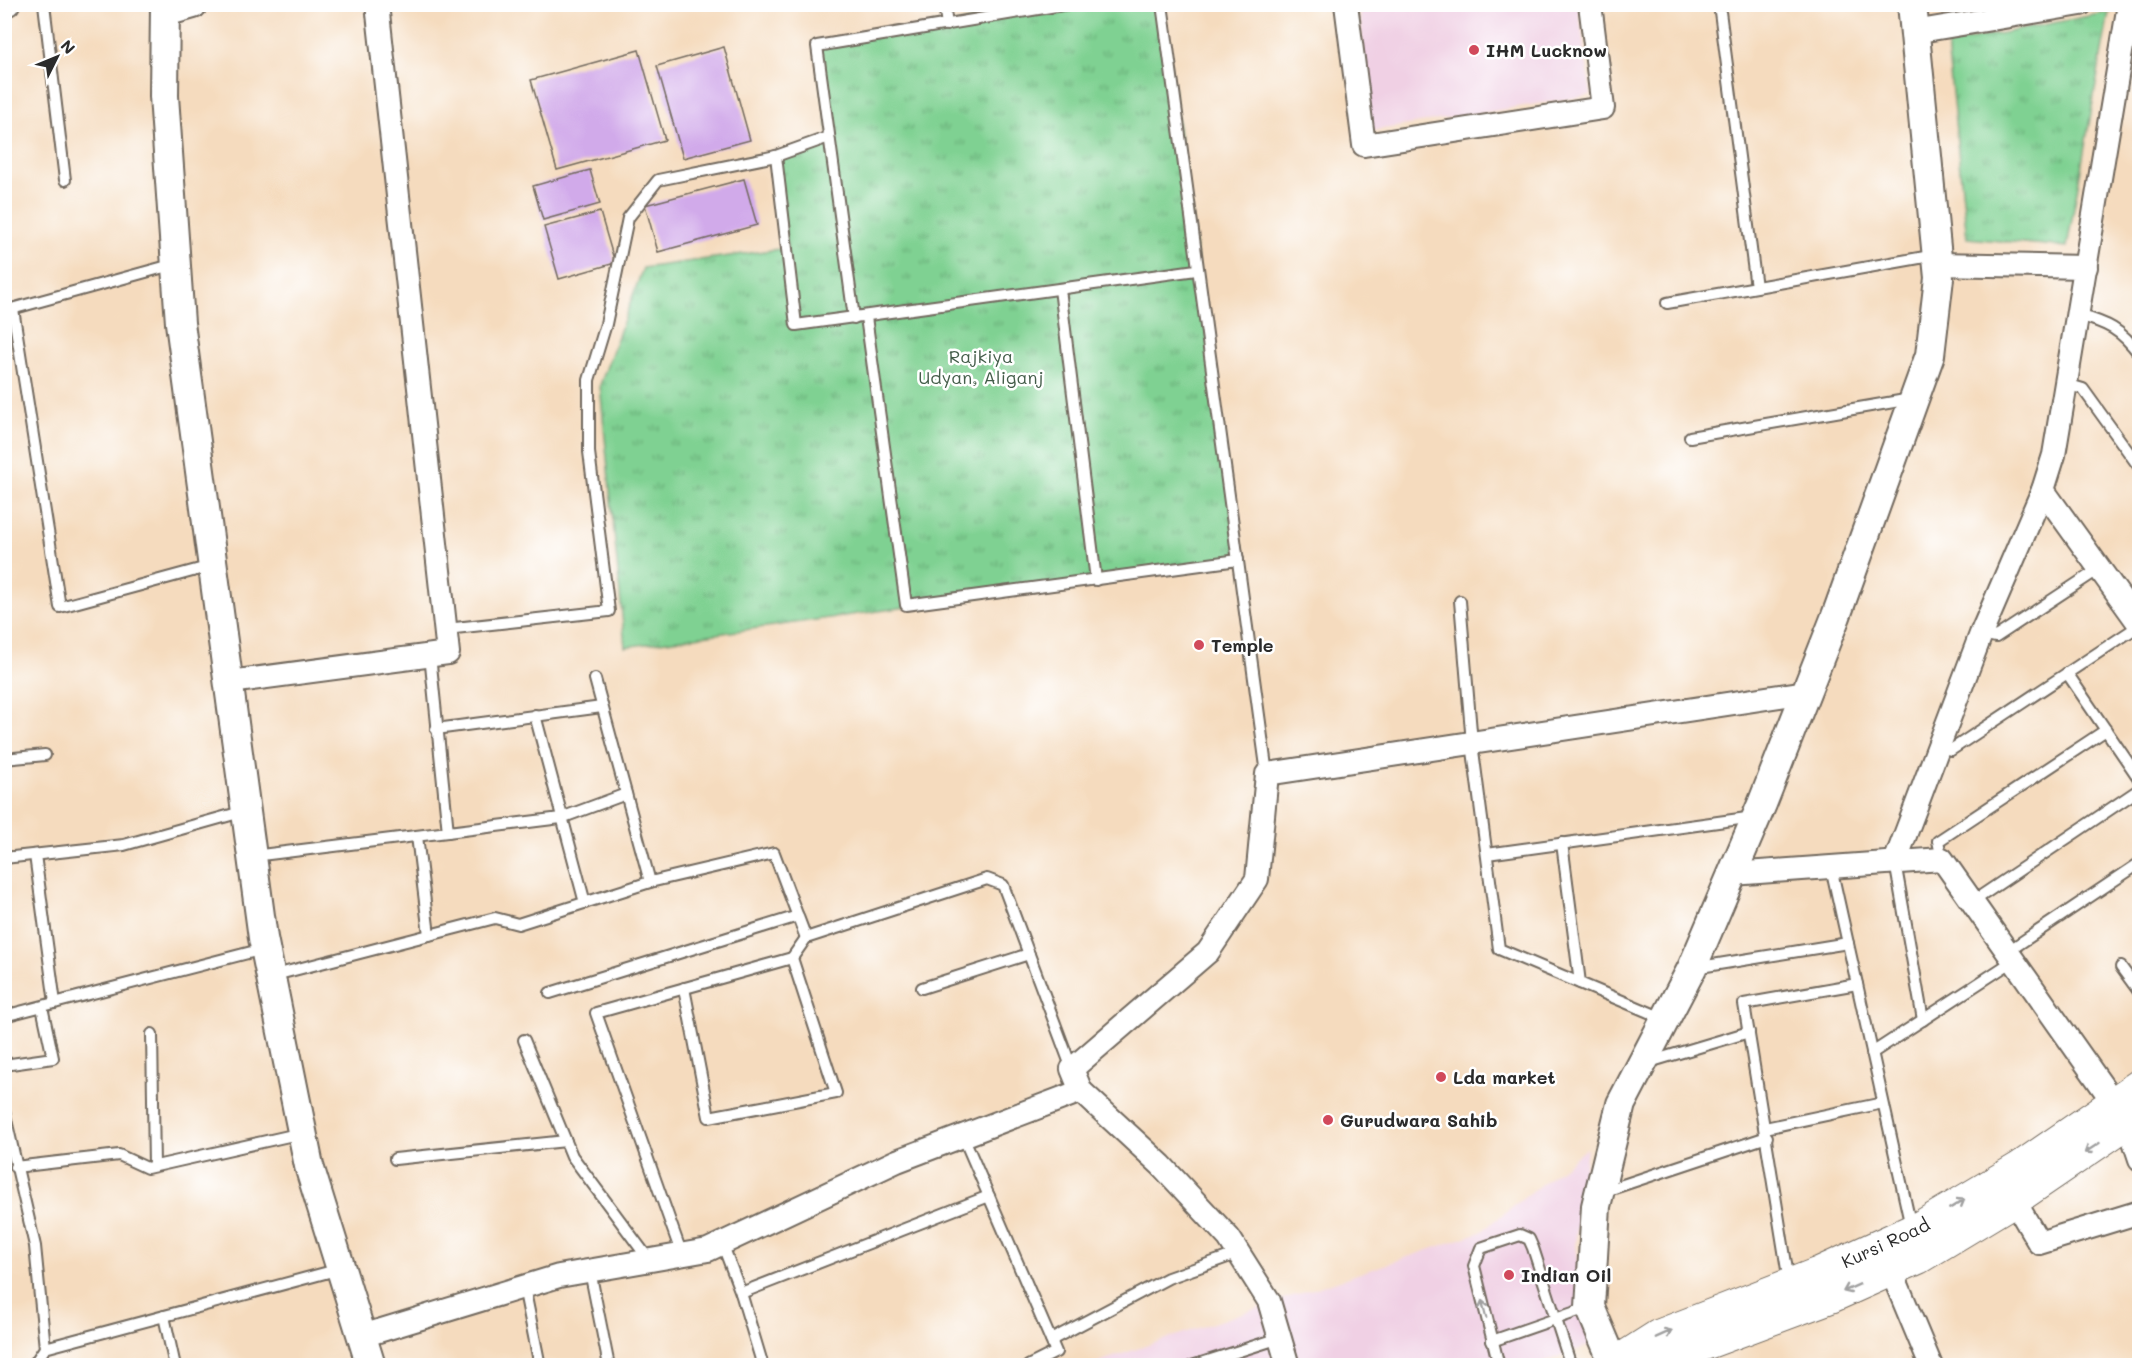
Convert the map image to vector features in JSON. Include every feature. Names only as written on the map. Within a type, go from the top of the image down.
[{"type":"main road","name":"Kursi Road","points":[[1613,1365],[1664,1359],[1833,1296],[1918,1258],[2014,1200],[2127,1113],[2139,1084]]},
{"type":"main road","name":"Kursi Road","points":[[1613,1365],[1658,1336],[1789,1285],[1912,1230],[2021,1167],[2127,1113]]},
{"type":"street","points":[[193,4],[165,8],[164,96],[180,323],[265,948],[309,1166],[371,1365]]},
{"type":"street","points":[[230,682],[448,653],[377,4]]},
{"type":"street","points":[[1346,4],[1364,145],[1603,108],[1590,4]]},
{"type":"street","points":[[1613,1365],[1590,1307],[1599,1193],[1621,1104],[1692,968],[1757,816],[1806,692],[1930,354],[1939,278],[1913,18],[2081,4]]},
{"type":"street","points":[[1894,862],[1981,634],[2043,490],[2054,455],[2129,4]]},
{"type":"street","points":[[1937,259],[2085,267]]},
{"type":"street","points":[[2043,490],[2139,625]]},
{"type":"street","points":[[1288,1365],[1269,1301],[1229,1238],[1161,1165],[1081,1091],[1072,1069],[1208,952],[1257,879],[1267,774],[1806,692]]},
{"type":"street","points":[[1732,874],[1942,859],[2010,957],[2127,1113],[2139,1159]]},
{"type":"street","points":[[362,1336],[559,1276],[708,1250],[897,1161],[1081,1091]]},
{"type":"street","points":[[2014,1200],[2039,1243],[2139,1212]]},
{"type":"street","points":[[1891,1270],[1931,1365]]},
{"type":"lane","points":[[44,4],[65,180]]},
{"type":"lane","points":[[944,4],[947,25]]},
{"type":"lane","points":[[1068,4],[817,46],[829,137],[906,605],[1238,560]]},
{"type":"lane","points":[[1162,4],[1196,270],[1267,774]]},
{"type":"lane","points":[[1719,4],[1756,287]]},
{"type":"lane","points":[[446,629],[609,611],[589,452],[589,380],[606,324],[628,218],[658,180],[776,156],[829,137]]},
{"type":"lane","points":[[776,156],[796,325],[1196,270]]},
{"type":"lane","points":[[1667,303],[1937,259]]},
{"type":"lane","points":[[175,264],[9,310],[60,606],[214,565]]},
{"type":"lane","points":[[1060,289],[1096,579]]},
{"type":"lane","points":[[2078,315],[2107,323],[2132,344],[2139,355]]},
{"type":"lane","points":[[2066,384],[2083,389],[2139,468]]},
{"type":"lane","points":[[1690,437],[1914,398]]},
{"type":"lane","points":[[1981,634],[1996,637],[2099,569]]},
{"type":"lane","points":[[1460,601],[1472,743],[1499,949],[1665,1019]]},
{"type":"lane","points":[[1938,746],[1951,750],[2139,625]]},
{"type":"lane","points":[[430,655],[448,832]]},
{"type":"lane","points":[[2067,673],[2139,780]]},
{"type":"lane","points":[[595,679],[650,882]]},
{"type":"lane","points":[[436,729],[602,707]]},
{"type":"lane","points":[[535,715],[585,903]]},
{"type":"lane","points":[[1942,859],[1938,841],[2106,730]]},
{"type":"lane","points":[[4,759],[45,755]]},
{"type":"lane","points":[[1972,902],[2139,789]]},
{"type":"lane","points":[[253,856],[561,818],[626,794]]},
{"type":"lane","points":[[4,858],[124,845],[247,810]]},
{"type":"lane","points":[[1486,854],[1757,816]]},
{"type":"lane","points":[[417,836],[429,935]]},
{"type":"lane","points":[[1562,843],[1580,983]]},
{"type":"lane","points":[[271,976],[495,918],[518,924],[650,882],[774,853],[806,938]]},
{"type":"lane","points":[[35,855],[55,1003]]},
{"type":"lane","points":[[1894,862],[1923,1020]]},
{"type":"lane","points":[[1872,1053],[1923,1020],[2139,863]]},
{"type":"lane","points":[[1831,867],[1912,1230]]},
{"type":"lane","points":[[682,1255],[596,1013],[792,958],[806,938],[987,879],[1003,885],[1072,1069]]},
{"type":"lane","points":[[550,993],[798,916]]},
{"type":"lane","points":[[1692,968],[1848,943]]},
{"type":"lane","points":[[4,1016],[265,948]]},
{"type":"lane","points":[[922,988],[1029,954]]},
{"type":"lane","points":[[684,988],[709,1117],[836,1093],[792,958]]},
{"type":"lane","points":[[2121,967],[2139,993]]},
{"type":"lane","points":[[1789,1285],[1744,1004],[1857,984]]},
{"type":"lane","points":[[4,1065],[53,1058],[42,1007]]},
{"type":"lane","points":[[1642,1064],[1749,1032]]},
{"type":"lane","points":[[152,1034],[154,1166]]},
{"type":"lane","points":[[524,1040],[572,1156],[650,1261]]},
{"type":"lane","points":[[1599,1193],[1766,1132],[1883,1103]]},
{"type":"lane","points":[[4,1111],[15,1167],[35,1246],[45,1348]]},
{"type":"lane","points":[[15,1167],[119,1155],[147,1168],[303,1133]]},
{"type":"lane","points":[[963,1136],[1056,1352],[1031,1365]]},
{"type":"lane","points":[[395,1159],[566,1141]]},
{"type":"lane","points":[[741,1293],[989,1196]]},
{"type":"lane","points":[[1498,1365],[1474,1266],[1481,1248],[1520,1235],[1529,1239],[1570,1365]]},
{"type":"lane","points":[[722,1243],[741,1293],[762,1365]]},
{"type":"lane","points":[[1052,1340],[1168,1278],[1239,1253]]},
{"type":"lane","points":[[33,1365],[45,1348],[341,1269]]},
{"type":"lane","points":[[590,1271],[609,1365]]},
{"type":"lane","points":[[524,1287],[540,1365]]},
{"type":"lane","points":[[1492,1341],[1590,1307]]},
{"type":"lane","points":[[164,1316],[175,1365]]},
{"type":"lane","points":[[1192,1365],[1280,1338]]},
{"type":"shaded area","name":"IHM Lucknow","points":[[1359,5],[1578,5],[1591,95],[1371,131]]},
{"type":"shaded area","points":[[1587,1148],[1575,1246],[1590,1345],[1534,1366],[1087,1366],[1481,1232]]},
{"type":"green space","name":"Rajkiya Udyan, Aliganj","points":[[1068,5],[1162,5],[1238,560],[625,647],[600,385],[643,268],[787,248],[776,156],[829,137],[817,46]]},
{"type":"green space","points":[[2109,12],[2067,247],[1967,238],[1947,44]]},
{"type":"building","points":[[724,47],[750,140],[683,158],[657,66]]},
{"type":"building","points":[[639,50],[665,140],[557,170],[531,80]]},
{"type":"building","points":[[590,170],[600,204],[543,220],[533,186]]},
{"type":"building","points":[[744,179],[757,225],[658,252],[645,205]]},
{"type":"building","points":[[600,212],[615,263],[559,279],[544,227]]},
{"type":"place","name":"IHM Lucknow","points":[[1474,50]]},
{"type":"place","name":"Temple","points":[[1199,645]]},
{"type":"place","name":"Lda market","points":[[1441,1077]]},
{"type":"place","name":"Gurudwara Sahib","points":[[1328,1120]]},
{"type":"place","name":"Indian Oil","points":[[1509,1275]]}]
